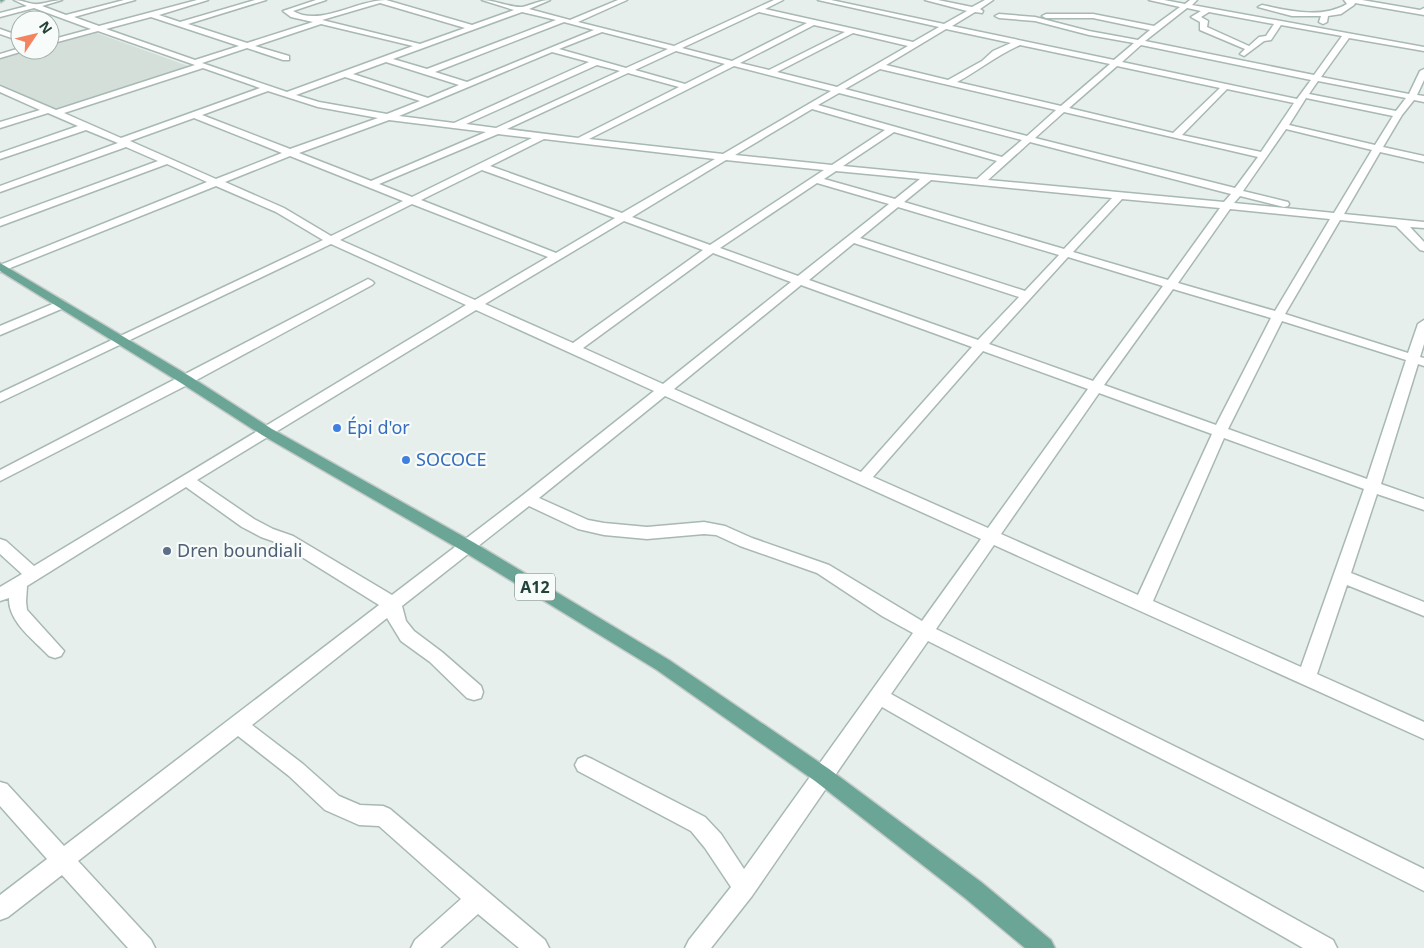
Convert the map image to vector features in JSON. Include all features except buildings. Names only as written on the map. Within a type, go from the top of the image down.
[{"type":"main road","name":"A12","points":[[1,267],[120,339],[267,432],[467,546],[663,665],[822,775],[973,890],[1043,948]]},
{"type":"street","points":[[18,0],[268,89],[318,104],[388,117],[541,137],[724,157],[1336,218],[1424,225]]},
{"type":"street","points":[[0,15],[59,0]]},
{"type":"street","points":[[66,18],[132,0]]},
{"type":"street","points":[[60,39],[204,0]]},
{"type":"street","points":[[180,24],[263,0]]},
{"type":"street","points":[[323,0],[287,11],[294,16],[420,46]]},
{"type":"street","points":[[193,62],[247,46],[381,0],[471,28]]},
{"type":"street","points":[[485,0],[1336,218]]},
{"type":"street","points":[[287,95],[547,0]]},
{"type":"street","points":[[428,72],[624,0]]},
{"type":"street","points":[[756,0],[776,2]]},
{"type":"street","points":[[821,0],[1226,86],[1398,114]]},
{"type":"street","points":[[928,0],[999,16],[1035,19],[1080,32],[1424,99]]},
{"type":"street","points":[[0,595],[475,305],[990,0]]},
{"type":"street","points":[[1152,0],[1424,49]]},
{"type":"street","points":[[979,182],[1156,29],[1194,0]]},
{"type":"street","points":[[1240,16],[1262,7],[1269,0]]},
{"type":"street","points":[[1262,7],[1292,14],[1325,14],[1338,12],[1352,4],[1348,0]]},
{"type":"street","points":[[1348,0],[1424,12]]},
{"type":"street","points":[[371,184],[496,131],[776,2]]},
{"type":"street","points":[[759,10],[915,45]]},
{"type":"street","points":[[1208,10],[1195,16],[1204,21],[1203,28],[1250,49]]},
{"type":"street","points":[[1322,30],[1325,14]]},
{"type":"street","points":[[152,15],[286,58]]},
{"type":"street","points":[[999,16],[1093,16],[1156,29]]},
{"type":"street","points":[[579,141],[814,22]]},
{"type":"street","points":[[1223,60],[1241,56],[1262,39],[1268,38],[1279,23]]},
{"type":"street","points":[[1,267],[289,153],[388,117],[600,30]]},
{"type":"street","points":[[769,73],[852,30]]},
{"type":"street","points":[[697,948],[744,888],[990,536],[1264,155],[1301,98],[1347,35]]},
{"type":"street","points":[[949,82],[985,64],[996,53],[1019,42]]},
{"type":"street","points":[[553,50],[688,86]]},
{"type":"street","points":[[385,59],[468,85]]},
{"type":"street","points":[[453,126],[596,62]]},
{"type":"street","points":[[0,125],[202,66]]},
{"type":"street","points":[[879,66],[1174,136],[1264,155]]},
{"type":"street","points":[[1143,604],[1220,432],[1278,316],[1380,148],[1398,114],[1412,97],[1424,71]]},
{"type":"street","points":[[345,74],[427,100]]},
{"type":"street","points":[[1174,136],[1226,86]]},
{"type":"street","points":[[0,89],[280,210],[331,240],[1424,731]]},
{"type":"street","points":[[0,188],[268,89]]},
{"type":"street","points":[[812,106],[1003,160]]},
{"type":"street","points":[[194,115],[557,257]]},
{"type":"street","points":[[0,156],[88,126]]},
{"type":"street","points":[[1283,126],[1424,159]]},
{"type":"street","points":[[573,349],[711,249],[892,129]]},
{"type":"street","points":[[0,398],[120,339],[331,240],[411,199],[541,137]]},
{"type":"street","points":[[0,223],[167,161]]},
{"type":"street","points":[[481,166],[1424,505]]},
{"type":"street","points":[[0,909],[528,499],[929,177]]},
{"type":"street","points":[[815,179],[1278,316],[1418,360]]},
{"type":"street","points":[[863,479],[1026,295],[1119,196]]},
{"type":"street","points":[[1400,223],[1424,248]]},
{"type":"street","points":[[852,239],[1026,295]]},
{"type":"street","points":[[0,476],[368,283]]},
{"type":"street","points":[[0,331],[62,304]]},
{"type":"street","points":[[1306,677],[1418,360],[1424,324]]},
{"type":"street","points":[[186,480],[248,523],[267,533],[287,540],[327,566],[363,585],[392,606],[394,618],[401,630],[474,692]]},
{"type":"street","points":[[528,499],[584,525],[604,529],[647,533],[704,528],[719,530],[746,542],[823,569],[924,631],[1424,880]]},
{"type":"street","points":[[0,545],[27,580]]},
{"type":"street","points":[[1341,576],[1424,609]]},
{"type":"street","points":[[27,580],[17,601],[18,612],[55,651]]},
{"type":"street","points":[[878,696],[1324,948]]},
{"type":"street","points":[[238,725],[296,770],[332,803],[359,815],[383,816],[478,899],[538,948]]},
{"type":"street","points":[[585,765],[698,824],[713,840],[744,888]]},
{"type":"street","points":[[0,791],[143,948]]},
{"type":"street","points":[[423,948],[478,899]]},
{"type":"shaded area","points":[[94,32],[191,67],[58,110],[0,84],[0,58],[10,55],[10,60],[60,60],[60,41]]},
{"type":"place","name":"Épi d'or","points":[[337,428]]},
{"type":"place","name":"SOCOCE","points":[[406,460]]},
{"type":"place","name":"Dren boundiali","points":[[167,551]]}]
